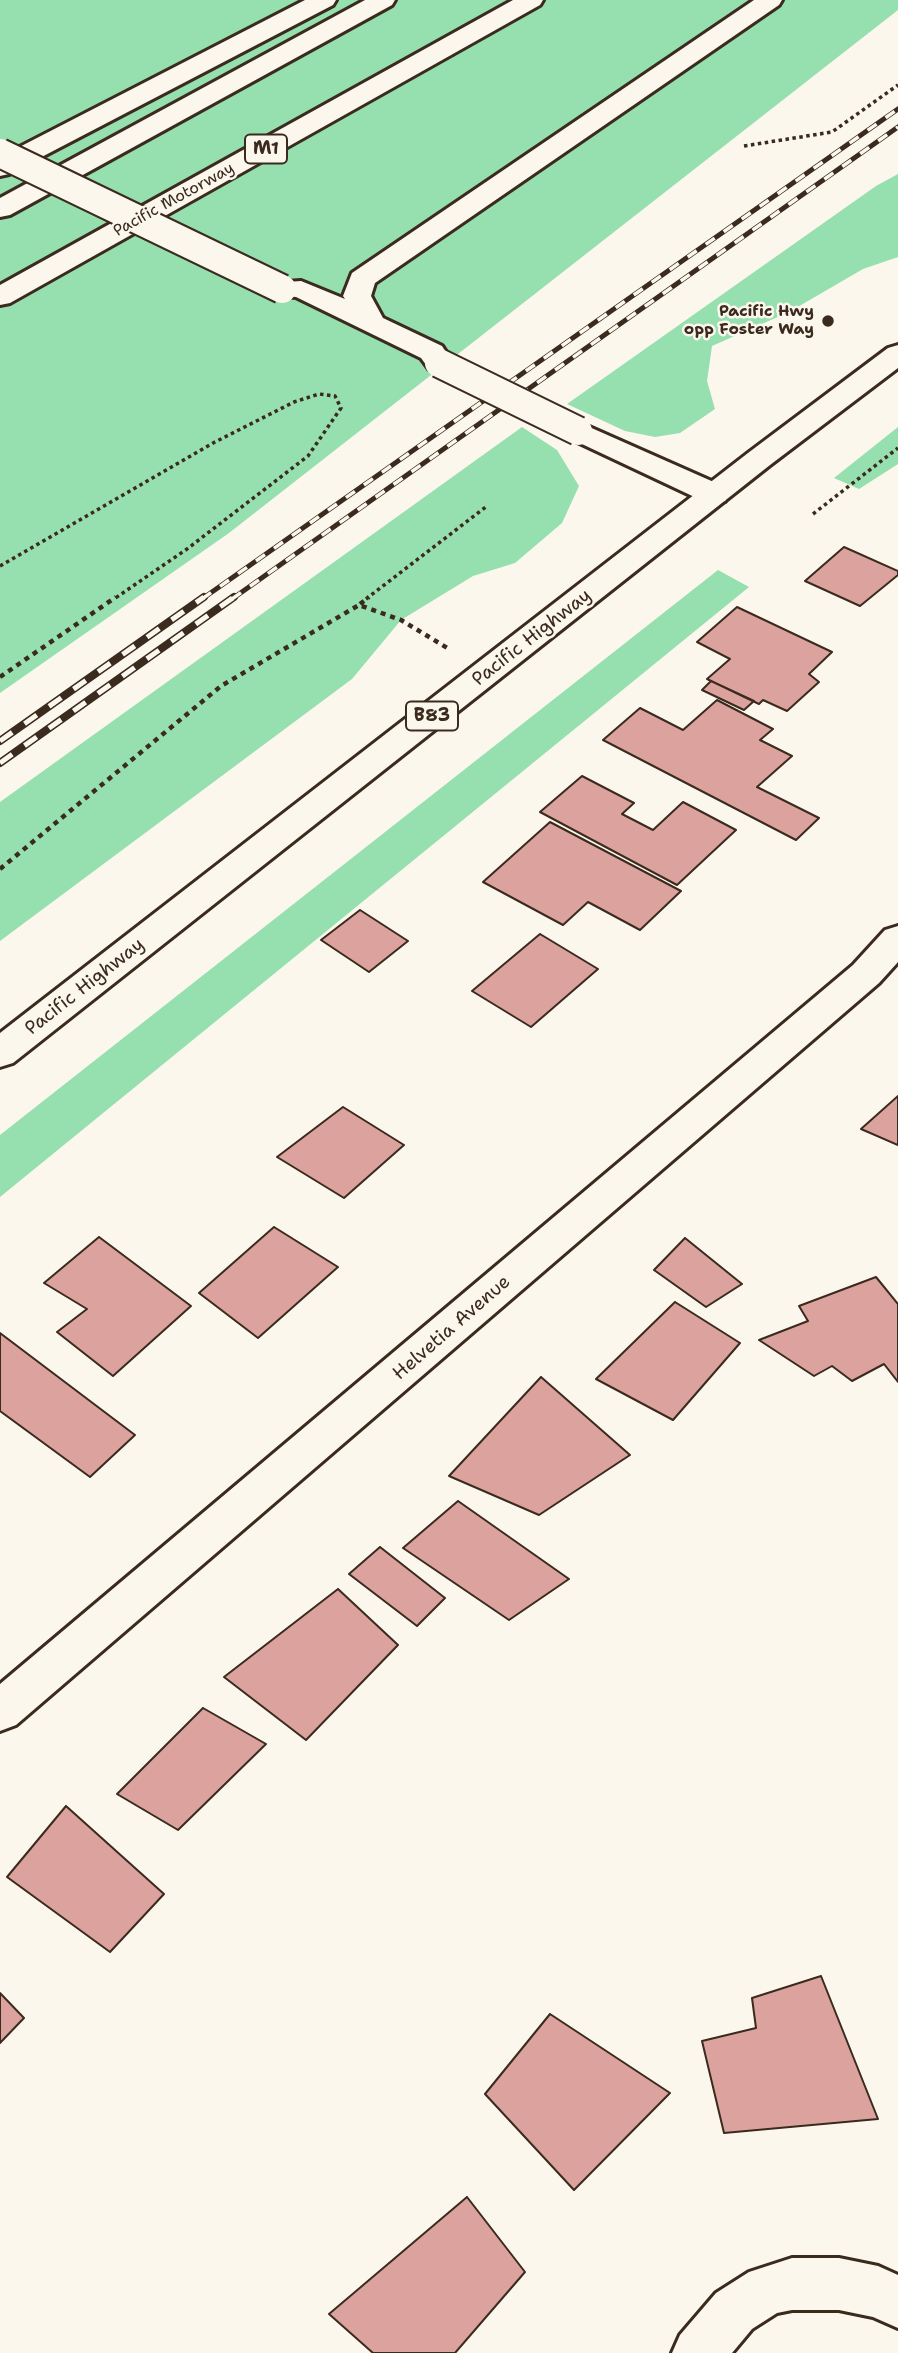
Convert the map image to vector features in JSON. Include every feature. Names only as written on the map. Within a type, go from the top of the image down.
[{"type":"main road","points":[[0,168],[324,0]]},
{"type":"main road","points":[[0,209],[383,0]]},
{"type":"main road","name":"Pacific Motorway","points":[[0,297],[531,0]]},
{"type":"main road","points":[[372,323],[357,296],[362,279],[770,0]]},
{"type":"main road","points":[[0,153],[282,289],[301,289],[432,352],[439,363]]},
{"type":"main road","points":[[282,289],[288,299],[416,362],[439,363],[714,494]]},
{"type":"main road","name":"Pacific Highway","points":[[0,1053],[714,494],[898,354]]},
{"type":"main road","name":"Helvetia Avenue","points":[[0,1711],[856,983],[898,939]]},
{"type":"main road","points":[[698,2353],[734,2311],[767,2290],[792,2284],[839,2284],[878,2292],[898,2302]]},
{"type":"path","points":[[744,146],[832,132],[898,85]]},
{"type":"path","points":[[0,566],[215,442],[294,402],[319,394],[335,396],[341,408],[308,456],[187,549],[0,677]]},
{"type":"path","points":[[813,514],[898,448]]},
{"type":"path","points":[[0,869],[221,686],[359,605],[487,506]]},
{"type":"path","points":[[359,605],[401,620],[488,673]]},
{"type":"green space","points":[[0,0],[898,0],[898,10],[229,533],[0,693]]},
{"type":"green space","points":[[898,174],[898,257],[863,269],[789,312],[712,346],[707,381],[715,409],[680,433],[655,437],[625,431],[567,404],[876,186]]},
{"type":"green space","points":[[522,427],[557,450],[579,486],[562,523],[515,563],[473,576],[401,620],[352,679],[0,941],[0,802]]},
{"type":"green space","points":[[898,427],[898,464],[859,489],[834,478]]},
{"type":"green space","points":[[718,570],[749,587],[0,1197],[0,1135]]},
{"type":"building","points":[[844,547],[898,571],[898,575],[860,606],[805,581]]},
{"type":"building","points":[[737,607],[832,652],[809,674],[819,682],[787,711],[763,700],[759,704],[707,679],[730,659],[697,642]]},
{"type":"building","points":[[711,681],[754,701],[744,710],[702,690]]},
{"type":"building","points":[[717,700],[773,729],[760,740],[792,756],[757,787],[819,818],[796,840],[603,740],[640,708],[683,730]]},
{"type":"building","points":[[582,776],[634,803],[622,814],[653,830],[683,802],[736,830],[677,885],[540,812]]},
{"type":"building","points":[[550,822],[681,891],[640,930],[588,902],[563,925],[483,882]]},
{"type":"building","points":[[360,910],[408,941],[369,972],[321,940]]},
{"type":"building","points":[[540,934],[598,969],[531,1027],[472,991]]},
{"type":"building","points":[[898,1096],[898,1145],[861,1129]]},
{"type":"building","points":[[343,1107],[404,1145],[344,1198],[277,1157]]},
{"type":"building","points":[[274,1227],[338,1267],[258,1338],[199,1293]]},
{"type":"building","points":[[99,1237],[191,1306],[113,1376],[57,1332],[87,1309],[44,1283]]},
{"type":"building","points":[[685,1238],[742,1284],[706,1307],[654,1270]]},
{"type":"building","points":[[876,1277],[898,1304],[898,1382],[884,1364],[852,1381],[832,1366],[814,1376],[759,1340],[808,1321],[799,1306]]},
{"type":"building","points":[[675,1302],[740,1343],[673,1420],[596,1379]]},
{"type":"building","points":[[0,1333],[135,1435],[90,1477],[0,1411]]},
{"type":"building","points":[[541,1377],[630,1455],[539,1515],[449,1476]]},
{"type":"building","points":[[458,1501],[569,1579],[509,1620],[403,1548]]},
{"type":"building","points":[[380,1547],[445,1598],[417,1626],[349,1574]]},
{"type":"building","points":[[338,1589],[398,1645],[306,1740],[224,1677]]},
{"type":"building","points":[[203,1708],[266,1744],[178,1830],[117,1794]]},
{"type":"building","points":[[66,1806],[164,1894],[110,1952],[7,1877]]},
{"type":"building","points":[[821,1976],[878,2119],[724,2133],[702,2041],[756,2028],[752,1998]]},
{"type":"building","points":[[0,1993],[24,2018],[0,2043]]},
{"type":"building","points":[[550,2014],[670,2093],[574,2190],[485,2094]]},
{"type":"building","points":[[467,2197],[525,2272],[455,2353],[373,2353],[329,2314]]},
{"type":"railway","points":[[202,599],[898,109]]},
{"type":"railway","points":[[232,599],[898,127]]},
{"type":"railway","points":[[0,741],[204,597]]},
{"type":"railway","points":[[0,763],[234,597]]},
{"type":"place","name":"Pacific Hwy opp Foster Way","points":[[828,321]]}]
